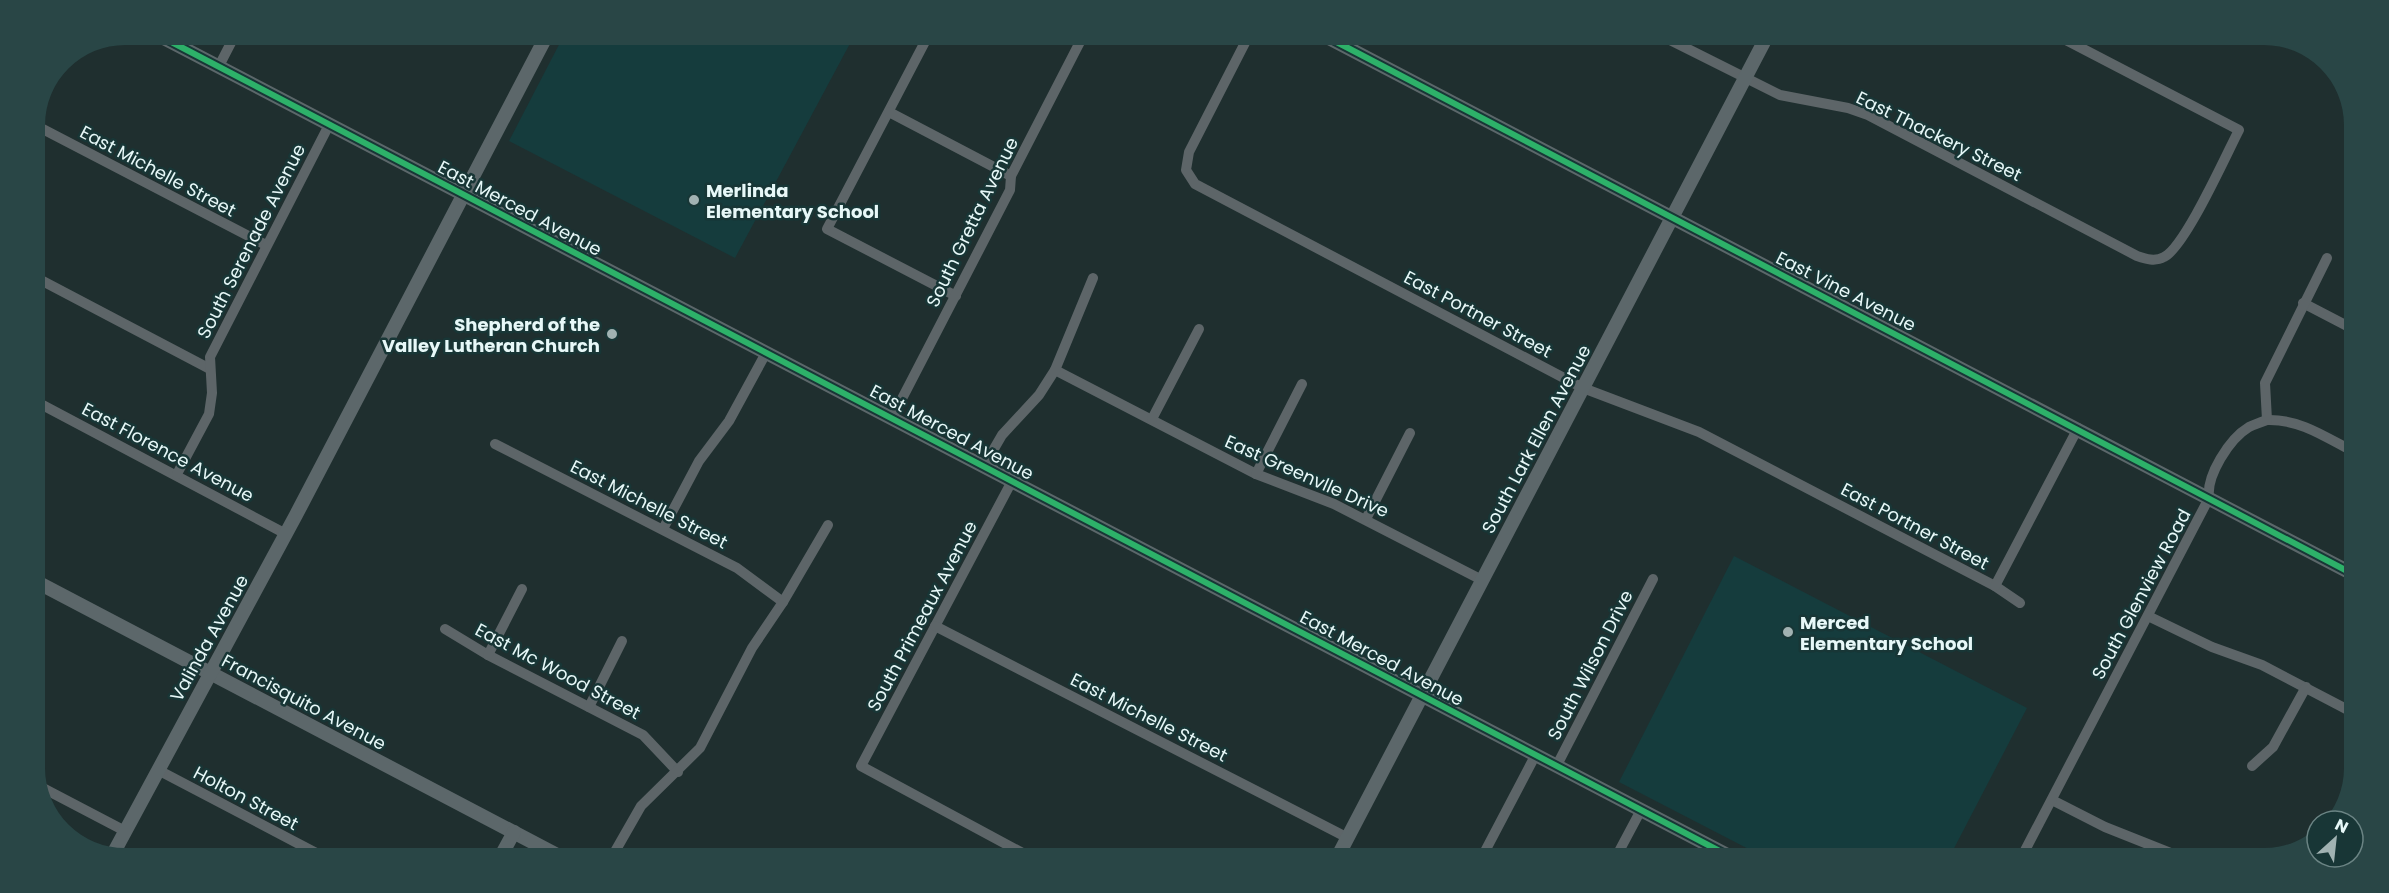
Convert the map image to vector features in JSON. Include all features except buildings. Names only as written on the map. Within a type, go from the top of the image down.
[{"type":"street","name":"East Merced Avenue","points":[[179,45],[463,196],[1714,848]]},
{"type":"street","points":[[219,66],[230,45]]},
{"type":"street","name":"Valinda Avenue","points":[[117,847],[286,534],[542,45]]},
{"type":"street","points":[[923,45],[827,229],[956,296]]},
{"type":"street","name":"South Gretta Avenue","points":[[892,418],[1010,190],[1011,176],[1078,45]]},
{"type":"street","name":"East Portner Street","points":[[1244,45],[1189,152],[1186,170],[1195,184],[1583,388],[1699,432],[1995,586],[2020,603]]},
{"type":"street","name":"East Vine Avenue","points":[[1342,45],[2078,428],[2344,569]]},
{"type":"street","name":"East Thackery Street","points":[[1679,45],[1744,80],[1780,95],[1848,108],[1868,116],[2137,256],[2149,260],[2162,259],[2179,243],[2239,130],[2076,45]]},
{"type":"street","name":"South Lark Ellen Avenue","points":[[1342,848],[1762,45]]},
{"type":"street","points":[[889,112],[1011,176]]},
{"type":"street","name":"South Serenade Avenue","points":[[177,474],[209,414],[212,393],[210,357],[329,125]]},
{"type":"street","name":"East Michelle Street","points":[[45,130],[266,245]]},
{"type":"street","points":[[2327,258],[2265,383],[2267,420],[2286,420],[2302,425],[2344,447]]},
{"type":"street","points":[[984,466],[1002,435],[1039,395],[1055,370],[1093,278]]},
{"type":"street","points":[[45,282],[210,369]]},
{"type":"street","points":[[2303,303],[2344,324]]},
{"type":"street","points":[[1152,419],[1199,329]]},
{"type":"street","points":[[663,529],[699,461],[729,421],[766,353]]},
{"type":"street","name":"East Greenvlle Drive","points":[[1055,370],[1256,474],[1366,519],[1482,580]]},
{"type":"street","points":[[1256,474],[1302,384]]},
{"type":"street","name":"East Florence Avenue","points":[[45,406],[177,474],[286,534]]},
{"type":"street","name":"South Glenview Road","points":[[2026,848],[2209,498],[2208,486],[2229,446],[2248,428],[2267,420]]},
{"type":"street","points":[[1995,586],[2078,428]]},
{"type":"street","points":[[1366,519],[1410,433]]},
{"type":"street","name":"East Michelle Street","points":[[495,444],[737,568],[783,602]]},
{"type":"street","name":"South Primeaux Avenue","points":[[1012,481],[861,766],[1013,848]]},
{"type":"street","points":[[617,848],[641,806],[700,748],[752,648],[783,602],[828,525]]},
{"type":"street","name":"South Wilson Drive","points":[[1556,767],[1653,579]]},
{"type":"street","name":"Francisquito Avenue","points":[[45,586],[544,848]]},
{"type":"street","points":[[488,655],[522,589]]},
{"type":"street","points":[[2148,616],[2212,647],[2262,665],[2344,708]]},
{"type":"street","name":"East Michelle Street","points":[[935,626],[1348,838]]},
{"type":"street","name":"East Mc Wood Street","points":[[445,629],[488,655],[643,735],[678,772]]},
{"type":"street","points":[[589,707],[622,641]]},
{"type":"street","points":[[2252,766],[2273,747],[2306,687]]},
{"type":"street","name":"South Wilson Drive","points":[[1487,848],[1535,756]]},
{"type":"street","name":"Holton Street","points":[[158,770],[307,848]]},
{"type":"street","points":[[49,791],[125,831]]},
{"type":"street","points":[[2052,800],[2105,827],[2158,848]]},
{"type":"street","points":[[1621,848],[1641,810]]},
{"type":"street","points":[[506,848],[514,832]]},
{"type":"shaded area","name":"Merlinda Elementary School","points":[[559,45],[849,45],[735,258],[509,141]]},
{"type":"shaded area","name":"Merced Elementary School","points":[[1734,556],[2027,708],[1954,848],[1747,848],[1619,782]]},
{"type":"cycle path","points":[[177,45],[1714,848]]},
{"type":"cycle path","points":[[1342,45],[2344,569]]},
{"type":"place","name":"Merlinda Elementary School","points":[[694,200]]},
{"type":"place","name":"Shepherd of the Valley Lutheran Church","points":[[612,334]]},
{"type":"place","name":"Merced Elementary School","points":[[1788,632]]}]
